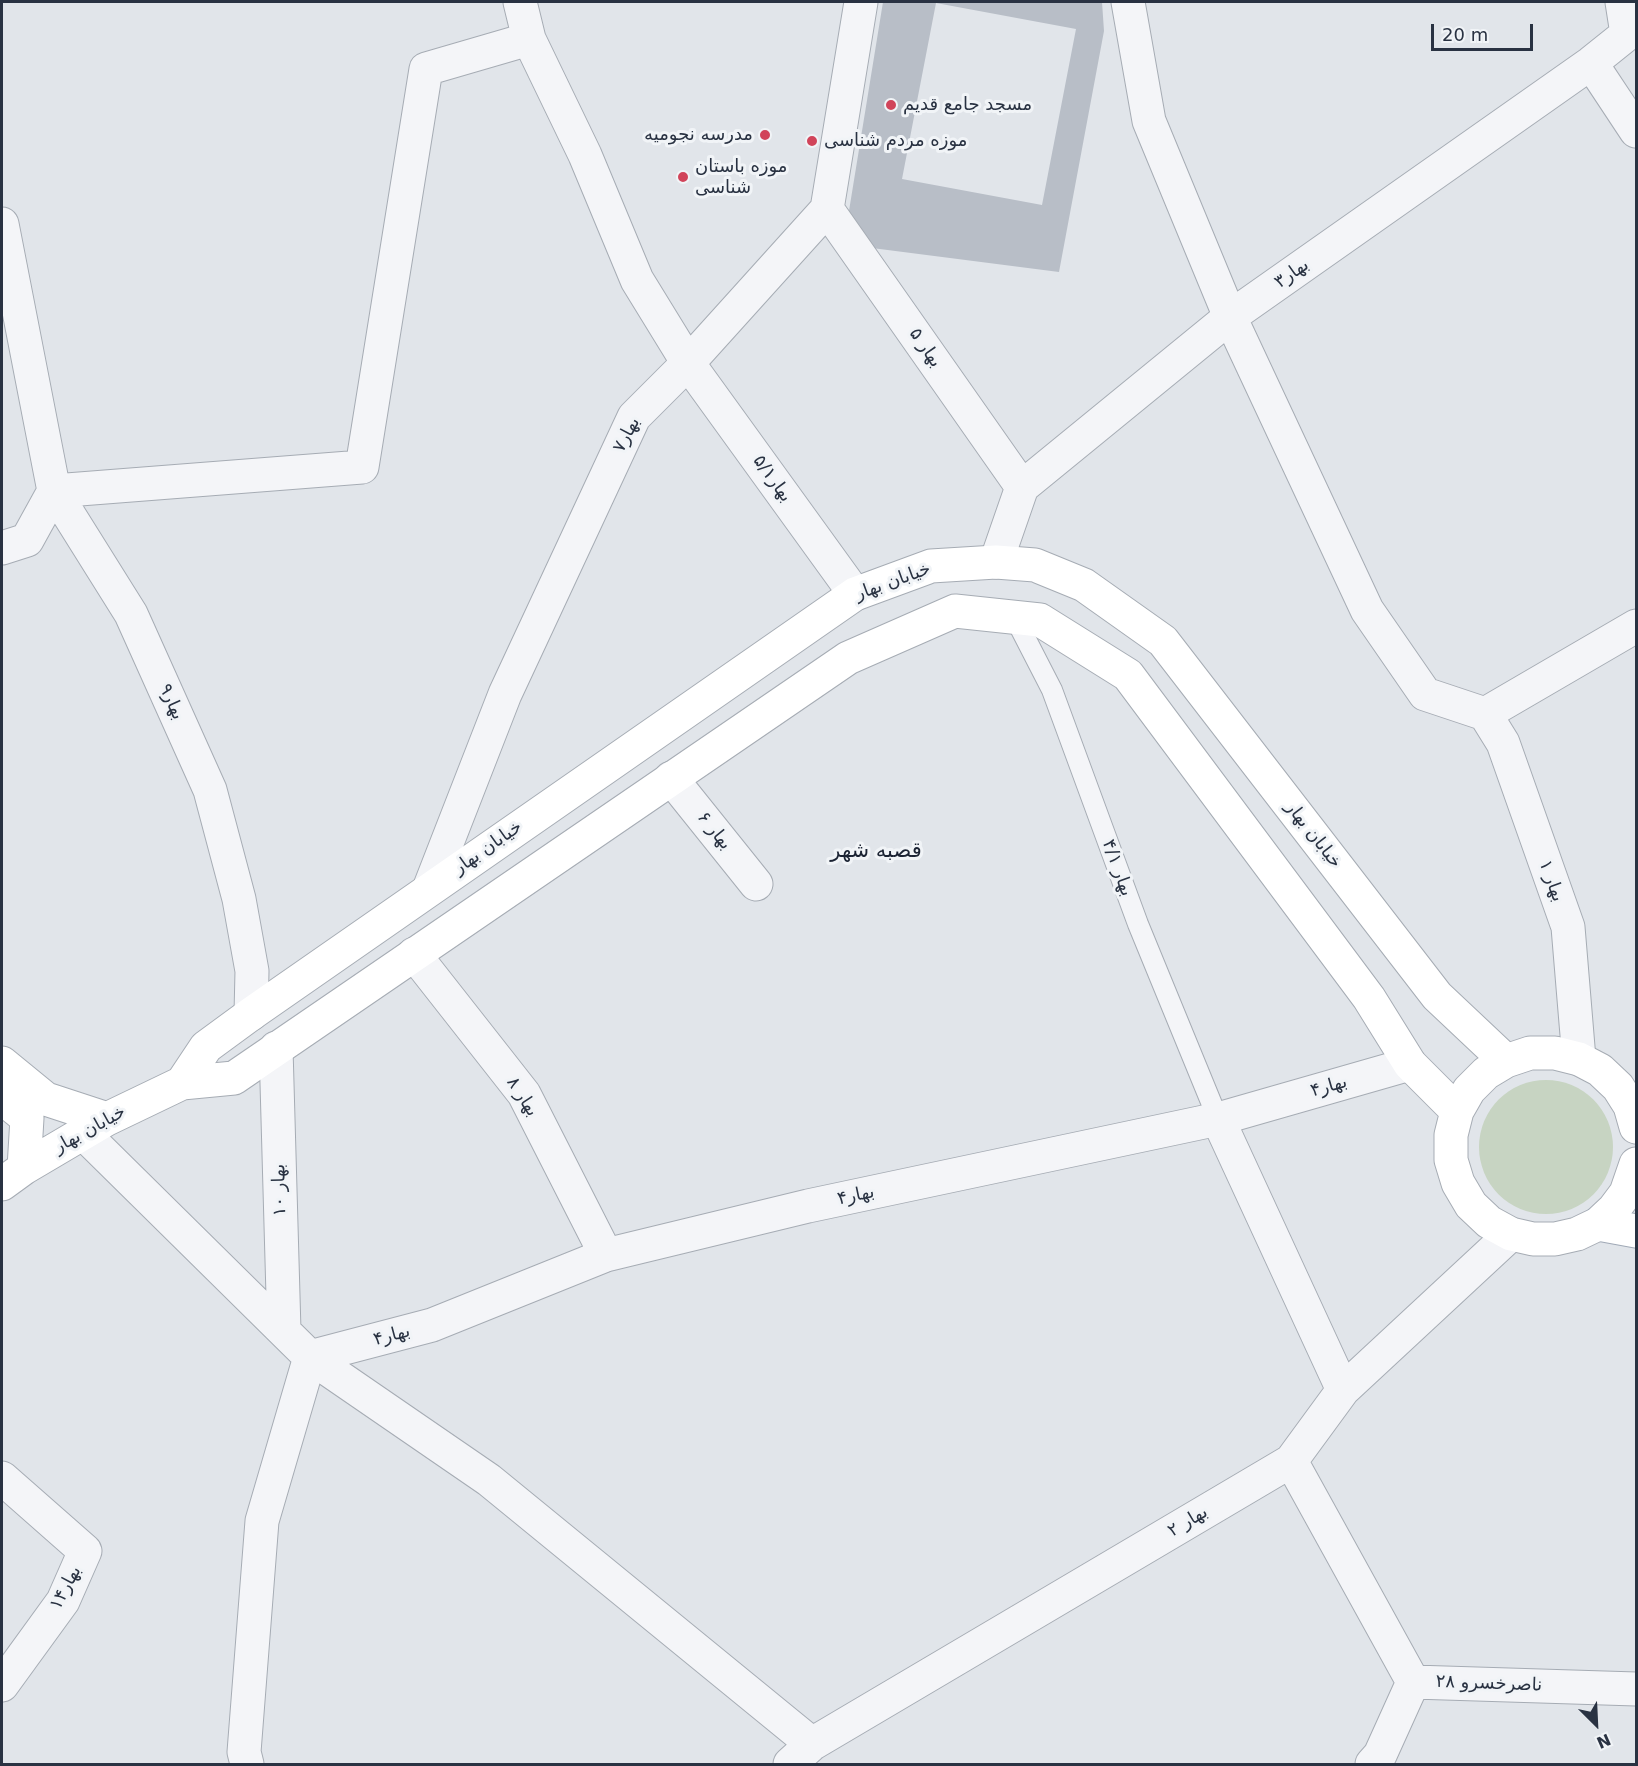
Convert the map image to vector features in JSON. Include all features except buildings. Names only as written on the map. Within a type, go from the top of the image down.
[{"type":"main road","name":"خیابان بهار","points":[[182,1083],[206,1047],[251,1014],[855,594],[931,566],[996,562],[1035,565],[1084,585],[1163,641],[1437,996],[1506,1060]]},
{"type":"main road","name":"خیابان بهار","points":[[13,1176],[95,1126],[182,1083],[234,1078],[848,658],[955,611],[1040,620],[1128,675],[1369,998],[1410,1064],[1457,1111]]},
{"type":"main road","points":[[1636,1126],[1630,1106],[1627,1082],[1579,1059],[1555,1053],[1530,1053],[1506,1060],[1486,1073],[1469,1090],[1457,1111],[1451,1135],[1451,1160],[1458,1183],[1471,1205],[1489,1222],[1510,1234],[1533,1239],[1555,1239],[1577,1234],[1598,1224],[1614,1209],[1626,1193],[1636,1164]]},
{"type":"main road","points":[[2,1063],[37,1109]]},
{"type":"main road","points":[[2,1098],[95,1126]]},
{"type":"main road","points":[[13,1176],[37,1109]]},
{"type":"main road","points":[[1598,1224],[1636,1231]]},
{"type":"street","points":[[520,2],[530,39],[585,155],[637,280],[688,363]]},
{"type":"street","points":[[827,210],[861,2]]},
{"type":"street","points":[[1128,2],[1149,121],[1230,317],[1367,610],[1425,694],[1485,714],[1636,626]]},
{"type":"street","points":[[1622,2],[1632,30]]},
{"type":"street","name":"بهار۳","points":[[1022,487],[1230,317],[1591,63],[1632,30]]},
{"type":"street","points":[[54,490],[362,467],[426,69],[530,39]]},
{"type":"street","points":[[1591,63],[1636,131]]},
{"type":"street","name":"بهار۷","points":[[429,889],[505,694],[634,417],[688,363],[827,210]]},
{"type":"street","name":"بهار ۵","points":[[827,210],[1022,487]]},
{"type":"street","points":[[2,224],[54,490],[27,540],[2,548]]},
{"type":"street","name":"بهار۵/۱","points":[[688,363],[855,594]]},
{"type":"street","points":[[996,562],[1022,487]]},
{"type":"street","name":"بهار۹","points":[[54,490],[131,614],[210,790],[239,899],[252,971],[251,1014]]},
{"type":"street","name":"بهار ۱","points":[[1485,714],[1503,743],[1568,927],[1579,1059]]},
{"type":"street","name":"بهار ۶","points":[[672,778],[756,884]]},
{"type":"street","name":"بهار ۸","points":[[414,954],[524,1094],[606,1255]]},
{"type":"street","name":"بهار ۱۰","points":[[276,1048],[284,1331]]},
{"type":"street","name":"بهار۴","points":[[310,1357],[432,1325],[606,1255],[808,1206],[1218,1119],[1410,1064]]},
{"type":"street","points":[[1218,1119],[1342,1390]]},
{"type":"street","points":[[95,1126],[310,1357],[489,1480],[801,1754]]},
{"type":"street","name":"بهار ۲","points":[[801,1754],[1291,1461],[1342,1390],[1510,1234]]},
{"type":"street","points":[[247,1764],[244,1752],[262,1521],[310,1357]]},
{"type":"street","points":[[1291,1461],[1413,1682],[1380,1755],[1372,1764]]},
{"type":"street","name":"بهار۱۴","points":[[2,1478],[84,1551],[63,1601],[2,1685]]},
{"type":"street","name":"ناصرخسرو ۲۸","points":[[1413,1682],[1636,1689]]},
{"type":"lane","name":"بهار ۴/۱","points":[[1014,618],[1052,690],[1138,924],[1218,1119]]},
{"type":"green space","points":[[1546,1080],[1572,1085],[1594,1099],[1608,1121],[1613,1147],[1608,1173],[1594,1195],[1572,1209],[1546,1214],[1520,1209],[1498,1195],[1484,1173],[1479,1147],[1484,1121],[1498,1099],[1520,1085]]},
{"type":"place","name":"مسجد جامع قدیم","points":[[891,105]]},
{"type":"place","name":"مدرسه نجومیه","points":[[765,135]]},
{"type":"place","name":"موزه مردم شناسی","points":[[812,141]]},
{"type":"place","name":"موزه باستان شناسی","points":[[683,177]]},
{"type":"district","name":"قصبه شهر","points":[[876,852]]}]
